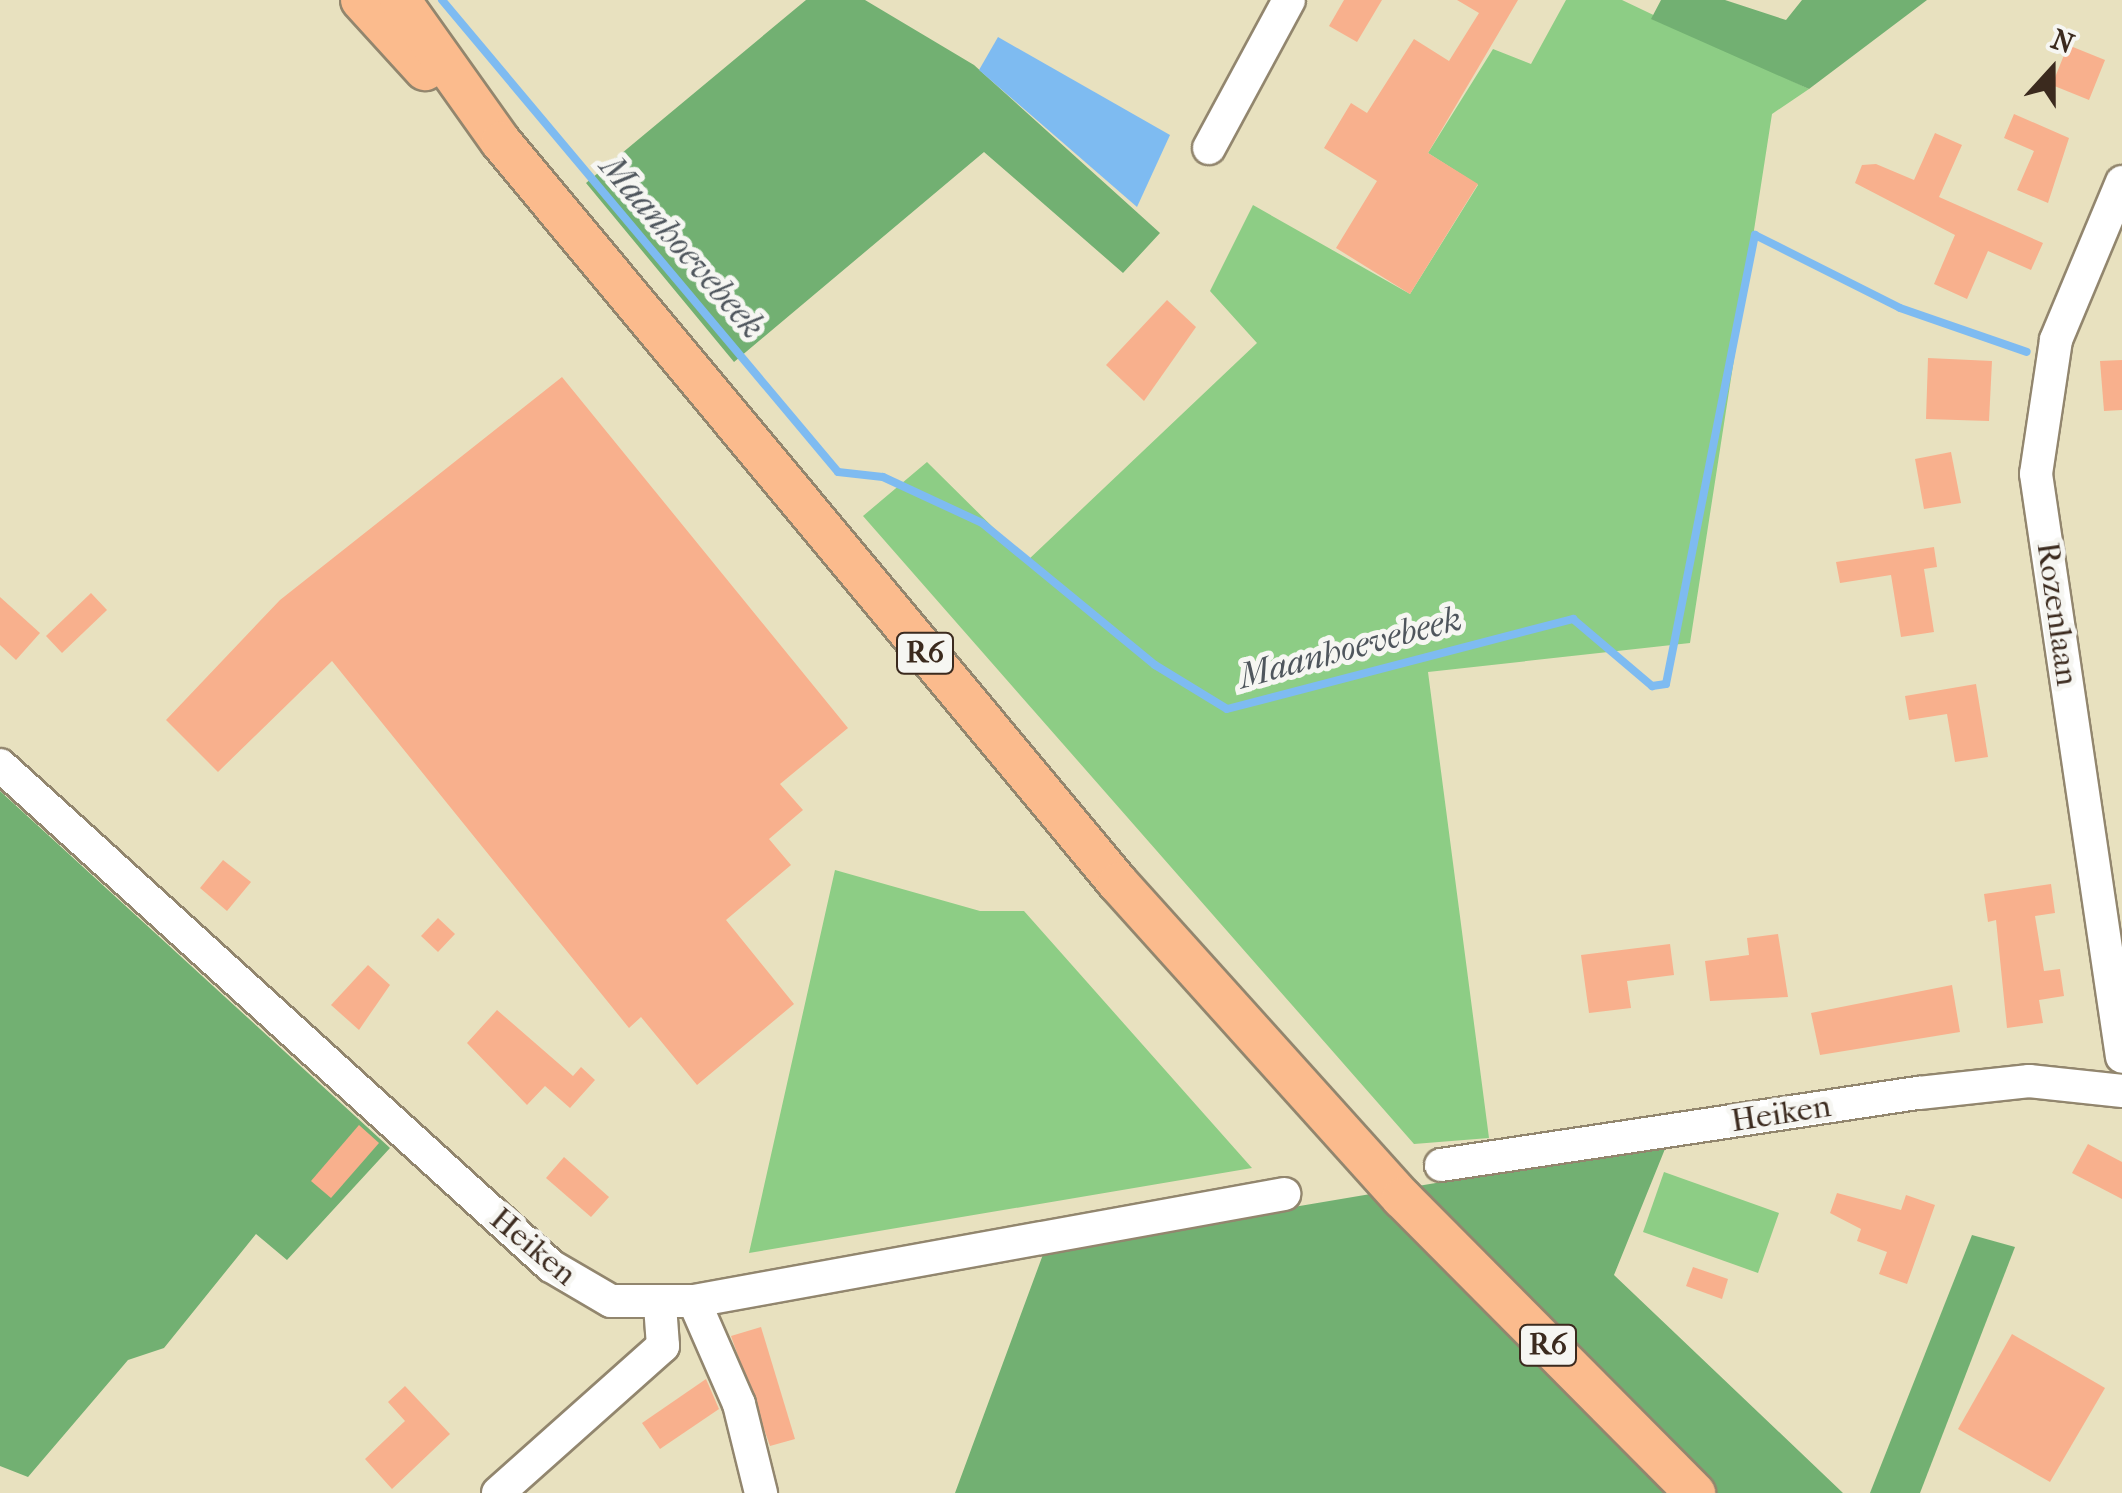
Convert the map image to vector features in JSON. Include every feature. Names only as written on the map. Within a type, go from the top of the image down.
[{"type":"main road","name":"R6","points":[[361,0],[500,142],[1118,883],[1402,1198],[1695,1493]]},
{"type":"main road","name":"R6","points":[[400,0],[500,142]]},
{"type":"street","points":[[1209,148],[1289,0]]},
{"type":"street","name":"Rozenlaan","points":[[2122,182],[2056,340],[2036,474],[2122,1057]]},
{"type":"street","name":"Heiken","points":[[0,766],[551,1266],[611,1301],[660,1306],[694,1301],[1284,1194]]},
{"type":"street","name":"Heiken","points":[[1441,1165],[1919,1093],[2030,1081],[2122,1091]]},
{"type":"street","points":[[694,1301],[739,1404],[761,1493]]},
{"type":"street","points":[[498,1493],[663,1346],[660,1306]]},
{"type":"green space","points":[[806,0],[865,0],[974,65],[1160,233],[1123,273],[984,152],[734,362],[586,183]]},
{"type":"green space","points":[[1566,0],[1622,0],[1809,89],[1772,114],[1690,643],[1428,672],[1489,1138],[1414,1144],[863,516],[927,462],[1027,561],[1257,343],[1210,291],[1253,205],[1410,294],[1478,185],[1428,153],[1493,49],[1531,64]]},
{"type":"green space","points":[[1661,0],[1725,0],[1786,20],[1802,0],[1927,0],[1809,89],[1651,19]]},
{"type":"green space","points":[[0,791],[390,1148],[287,1260],[256,1234],[164,1348],[128,1360],[28,1477],[0,1466]]},
{"type":"green space","points":[[835,870],[980,911],[1024,911],[1252,1168],[749,1253]]},
{"type":"green space","points":[[1667,1144],[1614,1275],[1843,1493],[955,1493],[1045,1249]]},
{"type":"green space","points":[[1664,1172],[1779,1213],[1758,1273],[1643,1232]]},
{"type":"green space","points":[[1972,1235],[2015,1247],[1920,1493],[1870,1493]]},
{"type":"water","points":[[998,37],[1170,135],[1137,207],[979,70]]},
{"type":"building","points":[[1344,0],[1382,0],[1357,42],[1329,26]]},
{"type":"building","points":[[1457,0],[1518,0],[1428,153],[1478,184],[1410,294],[1336,248],[1377,181],[1324,148],[1351,103],[1367,113],[1414,39],[1449,61],[1479,13]]},
{"type":"building","points":[[2068,45],[2105,60],[2089,100],[2052,85]]},
{"type":"building","points":[[2014,114],[2069,138],[2048,203],[2017,190],[2034,151],[2004,138]]},
{"type":"building","points":[[1935,133],[1962,145],[1939,197],[2043,243],[2031,270],[1988,251],[1967,299],[1934,284],[1955,235],[1855,183],[1862,165],[1876,164],[1914,180]]},
{"type":"building","points":[[1167,300],[1196,327],[1144,401],[1106,365]]},
{"type":"building","points":[[1928,358],[1992,361],[1989,421],[1926,419]]},
{"type":"building","points":[[2122,360],[2122,410],[2104,411],[2100,361]]},
{"type":"building","points":[[562,377],[848,728],[780,784],[803,810],[769,839],[791,865],[726,920],[794,1004],[697,1085],[641,1017],[629,1028],[332,661],[218,772],[166,720],[280,600]]},
{"type":"building","points":[[1951,452],[1961,503],[1924,509],[1915,459]]},
{"type":"building","points":[[1934,547],[1937,567],[1924,569],[1934,632],[1901,637],[1891,575],[1840,583],[1836,562]]},
{"type":"building","points":[[91,593],[107,610],[62,653],[46,636]]},
{"type":"building","points":[[0,597],[40,633],[16,660],[0,645]]},
{"type":"building","points":[[1976,684],[1988,757],[1955,762],[1947,714],[1909,720],[1905,696]]},
{"type":"building","points":[[223,860],[251,882],[227,911],[200,888]]},
{"type":"building","points":[[2051,884],[2055,913],[2035,916],[2044,971],[2060,969],[2064,996],[2039,1000],[2043,1023],[2007,1028],[1996,920],[1988,922],[1984,894]]},
{"type":"building","points":[[438,918],[455,934],[438,952],[421,936]]},
{"type":"building","points":[[1778,934],[1788,997],[1710,1001],[1705,961],[1749,955],[1747,938]]},
{"type":"building","points":[[1670,944],[1674,975],[1627,981],[1631,1008],[1589,1013],[1581,955]]},
{"type":"building","points":[[368,965],[390,985],[359,1030],[331,1005]]},
{"type":"building","points":[[1952,985],[1960,1032],[1820,1055],[1811,1013]]},
{"type":"building","points":[[497,1010],[573,1076],[581,1067],[595,1080],[570,1108],[545,1086],[527,1105],[467,1043]]},
{"type":"building","points":[[359,1125],[379,1143],[331,1198],[311,1181]]},
{"type":"building","points":[[2088,1144],[2122,1162],[2122,1199],[2072,1173]]},
{"type":"building","points":[[564,1157],[609,1197],[591,1217],[546,1178]]},
{"type":"building","points":[[1837,1193],[1901,1210],[1906,1195],[1935,1205],[1907,1284],[1879,1274],[1887,1252],[1857,1241],[1861,1229],[1830,1213]]},
{"type":"building","points":[[1693,1267],[1728,1279],[1722,1299],[1686,1286]]},
{"type":"building","points":[[761,1327],[795,1439],[770,1446],[731,1336]]},
{"type":"building","points":[[2012,1334],[2105,1388],[2050,1482],[1958,1429]]},
{"type":"building","points":[[706,1379],[719,1409],[660,1449],[642,1423]]},
{"type":"building","points":[[405,1386],[450,1434],[392,1489],[365,1459],[405,1421],[388,1402]]},
{"type":"waterway","name":"Maanhoevebeek","points":[[442,0],[838,472],[883,477],[982,523],[1155,665],[1227,709],[1573,619],[1652,686],[1666,684],[1755,235],[1900,308],[2027,352]]}]
